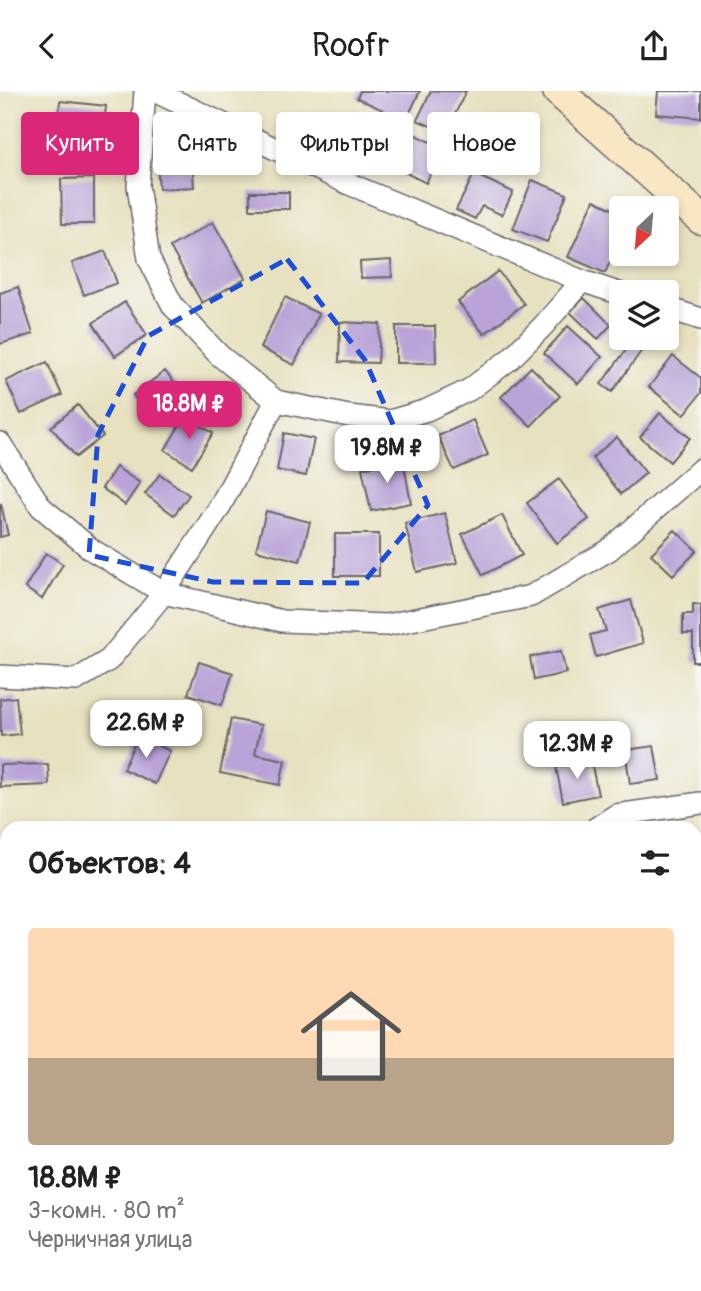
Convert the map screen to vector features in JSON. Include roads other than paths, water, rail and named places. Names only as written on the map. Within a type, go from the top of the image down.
[{"type":"main road","points":[[558,91],[701,219]]},
{"type":"street","points":[[145,91],[138,186],[149,259],[173,306],[219,355],[276,401],[349,416],[390,421],[427,410],[469,390],[510,359],[582,281]]},
{"type":"street","points":[[153,91],[347,183],[582,281],[609,289]]},
{"type":"street","points":[[679,312],[701,319]]},
{"type":"street","points":[[0,676],[76,680],[110,660],[164,593],[219,508],[276,401]]},
{"type":"street","points":[[0,443],[41,507],[92,551],[164,593],[282,621],[386,625],[530,596],[609,550],[701,469]]},
{"type":"street","points":[[607,821],[616,815],[701,803]]}]
